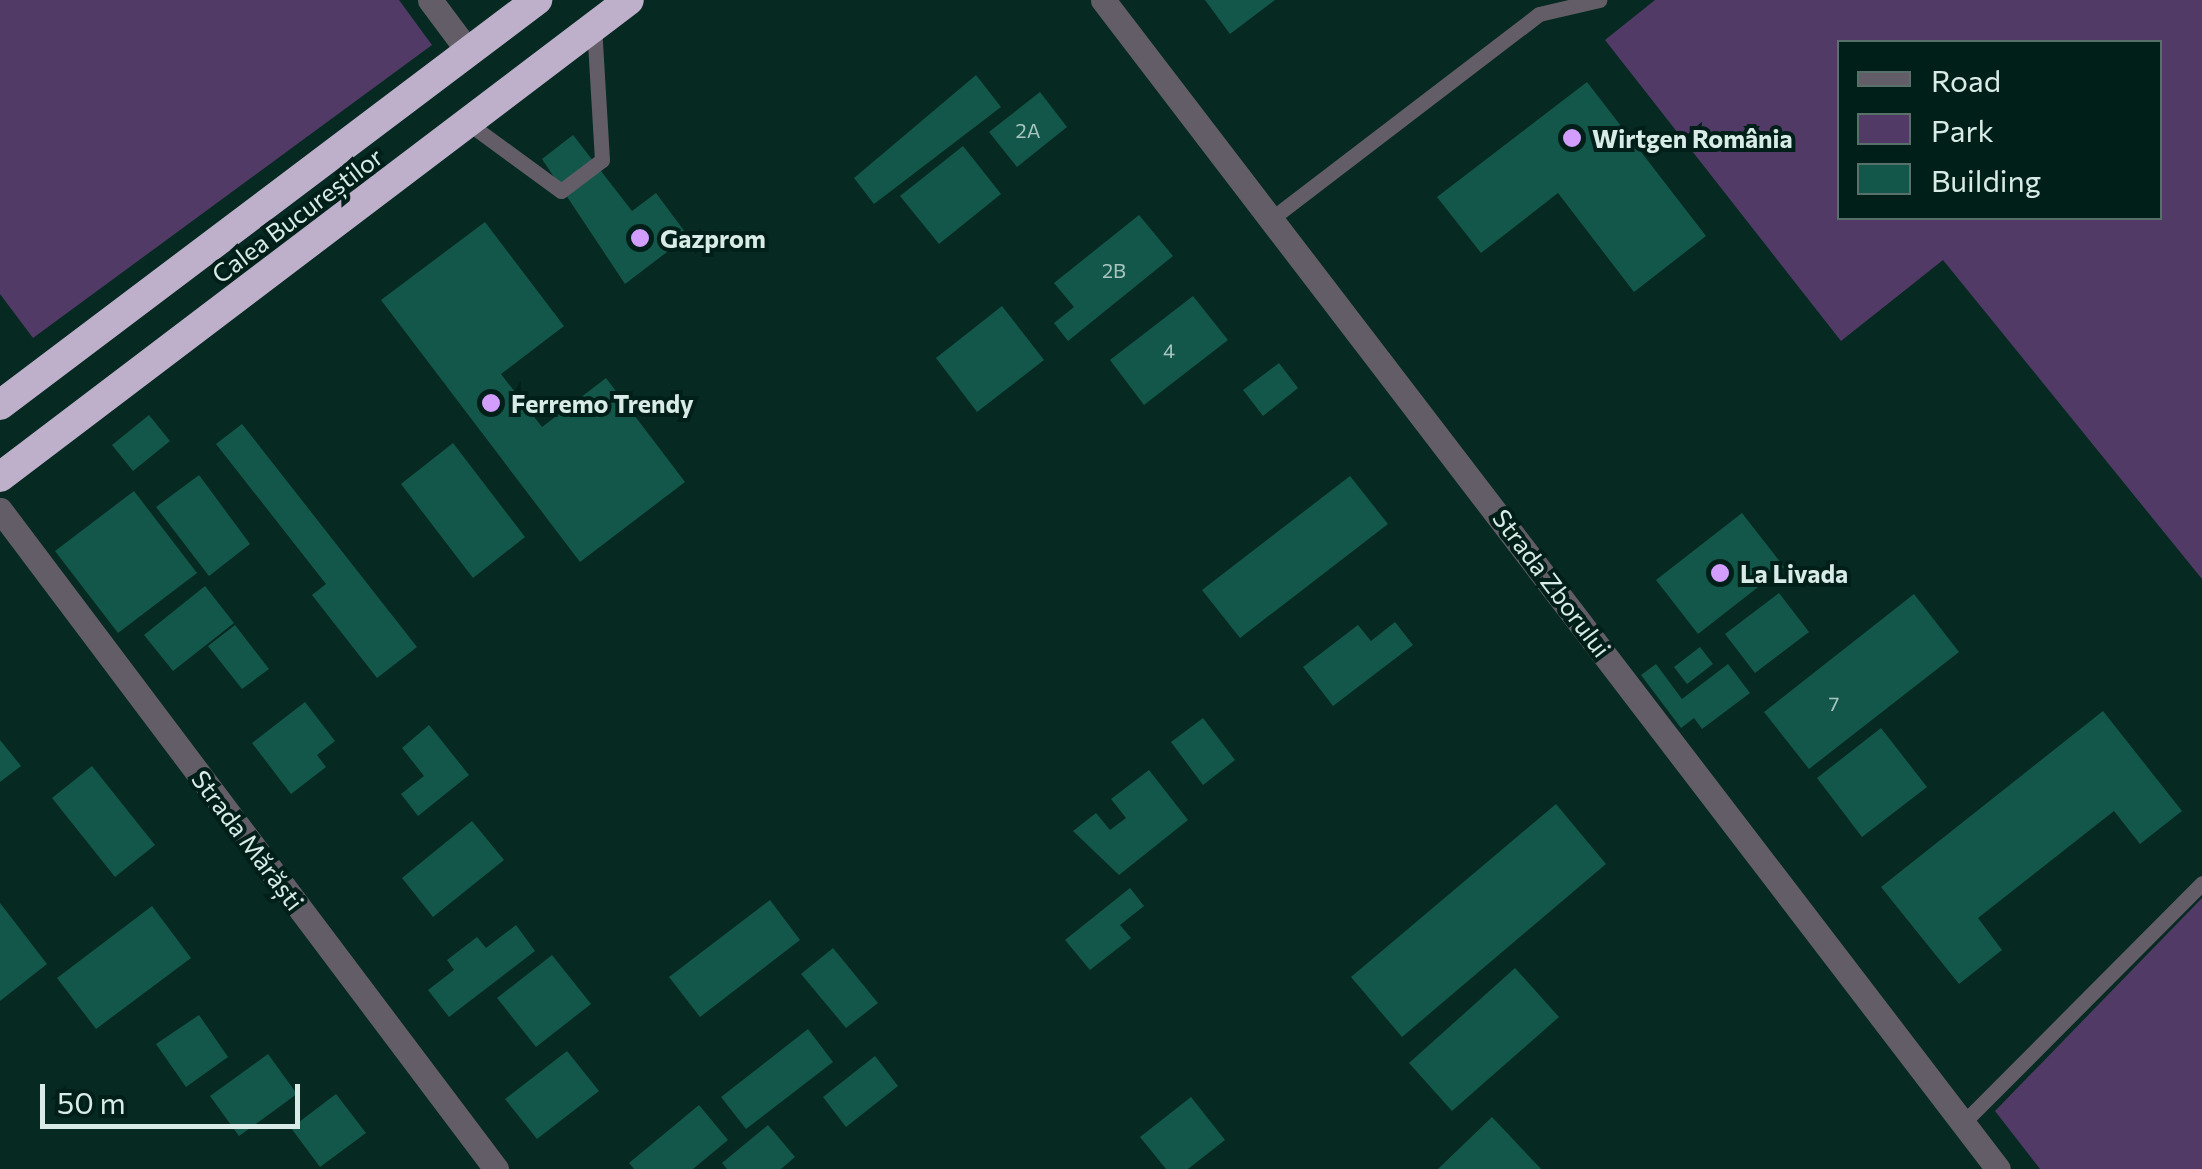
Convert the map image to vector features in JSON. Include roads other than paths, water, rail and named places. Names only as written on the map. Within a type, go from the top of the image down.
[{"type":"highway","name":"Calea Bucureștilor","points":[[0,405],[537,0]]},
{"type":"highway","name":"Calea Bucureștilor","points":[[0,477],[629,0]]},
{"type":"street","points":[[430,0],[468,50]]},
{"type":"street","name":"Strada Zborului","points":[[1103,0],[1998,1169]]},
{"type":"street","name":"Strada Mărăști","points":[[0,510],[496,1169]]},
{"type":"lane","points":[[1271,220],[1539,14],[1599,0]]},
{"type":"lane","points":[[468,122],[561,191],[602,160],[594,27]]},
{"type":"lane","points":[[1963,1123],[2202,883]]},
{"type":"place","name":"Wirtgen România","points":[[1572,138]]},
{"type":"place","name":"Gazprom","points":[[640,238]]},
{"type":"place","name":"Ferremo Trendy","points":[[491,403]]},
{"type":"place","name":"La Livada","points":[[1720,573]]}]
